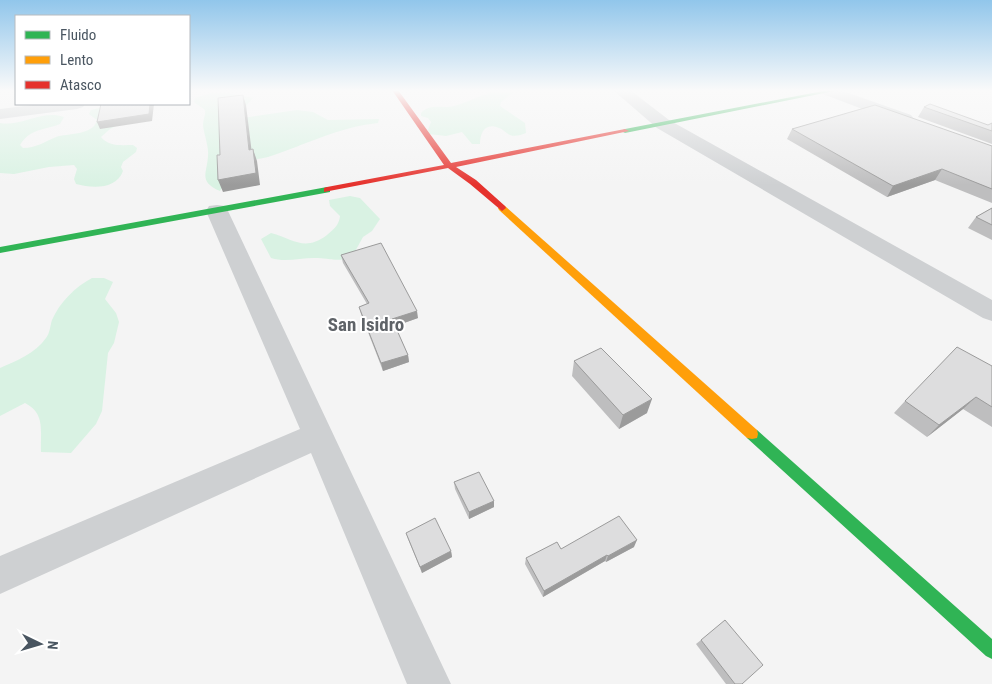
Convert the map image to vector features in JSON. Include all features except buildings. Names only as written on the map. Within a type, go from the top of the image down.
[{"type":"street","points":[[418,122],[448,165],[473,182],[992,650]]},
{"type":"street","points":[[660,122],[992,312]]},
{"type":"street","points":[[0,250],[216,211],[673,122]]},
{"type":"street","points":[[912,122],[920,125]]},
{"type":"street","points":[[216,211],[319,435],[430,684]]},
{"type":"street","points":[[0,575],[319,435]]},
{"type":"green space","points":[[61,122],[28,136],[20,145],[23,148],[32,147],[56,137],[79,133],[95,125],[96,122],[124,122],[110,129],[101,137],[112,144],[133,145],[137,148],[136,152],[123,162],[121,167],[123,171],[115,182],[96,187],[76,184],[74,179],[77,169],[74,165],[49,167],[14,174],[0,173],[0,123]]},
{"type":"green space","points":[[204,122],[378,122],[336,132],[268,157],[256,159],[234,175],[220,191],[206,180],[208,152]]},
{"type":"green space","points":[[431,122],[523,122],[526,133],[512,136],[490,126],[482,133],[480,144],[472,144],[462,132],[446,136],[429,134],[428,130]]},
{"type":"green space","points":[[350,196],[360,198],[380,219],[372,231],[363,237],[352,257],[339,260],[312,258],[283,260],[271,258],[261,239],[271,233],[299,243],[312,243],[319,240],[334,229],[340,216],[330,206],[329,200]]},
{"type":"green space","points":[[92,278],[104,278],[113,282],[105,299],[116,313],[119,322],[114,343],[108,353],[102,411],[96,424],[71,453],[41,452],[39,418],[32,407],[25,403],[0,416],[0,368],[37,348],[46,338],[55,313],[64,301],[74,290]]},
{"type":"traffic: fast","points":[[625,131],[672,122]]},
{"type":"traffic: fast","points":[[0,250],[327,190]]},
{"type":"traffic: fast","points":[[752,434],[992,650]]},
{"type":"traffic: slow","points":[[502,208],[752,434]]},
{"type":"traffic: jam","points":[[418,122],[448,165],[473,182],[502,208]]},
{"type":"traffic: jam","points":[[327,190],[625,131]]},
{"type":"district","name":"San Isidro","points":[[366,324]]}]
